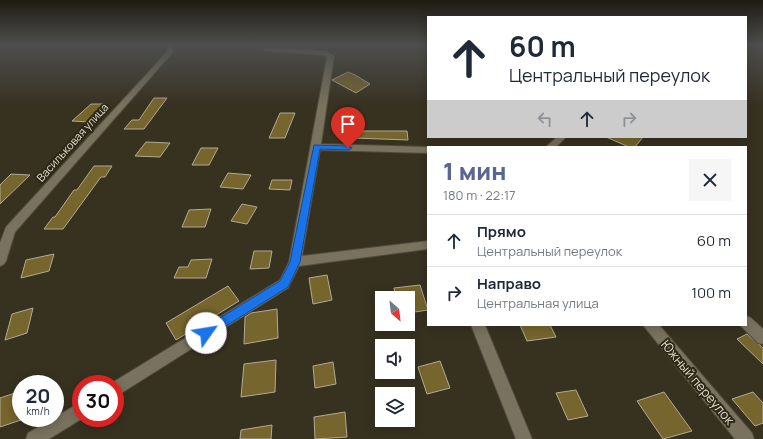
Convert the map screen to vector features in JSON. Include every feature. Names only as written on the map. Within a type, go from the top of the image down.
[{"type":"street","name":"Васильковая улица","points":[[0,261],[10,230],[158,65]]},
{"type":"street","points":[[124,383],[284,284],[295,262],[329,65]]},
{"type":"street","points":[[552,146],[561,138]]},
{"type":"street","points":[[316,147],[427,150]]},
{"type":"street","points":[[295,262],[427,245]]},
{"type":"street","points":[[747,323],[763,338]]},
{"type":"street","points":[[478,326],[524,439]]},
{"type":"street","name":"Южный переулок","points":[[651,326],[746,439]]},
{"type":"street","points":[[34,439],[72,416]]},
{"type":"building","points":[[348,72],[370,84],[356,93],[332,80]]},
{"type":"building","points":[[154,98],[167,98],[144,129],[124,129],[132,120],[139,120]]},
{"type":"building","points":[[91,104],[106,104],[89,122],[72,121]]},
{"type":"building","points":[[280,113],[295,113],[285,138],[269,138]]},
{"type":"building","points":[[354,131],[407,131],[408,140],[354,138]]},
{"type":"building","points":[[608,138],[642,138],[636,146],[627,146]]},
{"type":"building","points":[[146,142],[170,143],[160,157],[135,156]]},
{"type":"building","points":[[201,148],[218,148],[209,165],[192,165]]},
{"type":"building","points":[[94,166],[112,166],[105,177],[101,177],[63,229],[44,229],[53,217],[55,217],[74,190],[77,190]]},
{"type":"building","points":[[228,173],[251,175],[243,189],[220,187]]},
{"type":"building","points":[[11,174],[30,175],[0,204],[0,185]]},
{"type":"building","points":[[272,180],[292,180],[290,190],[269,189]]},
{"type":"building","points":[[242,204],[257,207],[247,224],[231,221]]},
{"type":"building","points":[[211,209],[205,227],[182,227],[189,210]]},
{"type":"building","points":[[254,251],[272,251],[269,268],[250,269]]},
{"type":"building","points":[[54,254],[49,271],[21,278],[26,260]]},
{"type":"building","points":[[212,259],[206,278],[174,278],[179,267],[188,267],[191,260]]},
{"type":"building","points":[[327,275],[332,300],[313,304],[309,278]]},
{"type":"building","points":[[420,285],[427,310],[415,312],[415,291],[395,291],[394,288]]},
{"type":"building","points":[[228,286],[239,301],[176,340],[166,323]]},
{"type":"building","points":[[33,308],[27,333],[5,340],[12,314]]},
{"type":"building","points":[[277,309],[278,338],[244,344],[245,317],[251,313]]},
{"type":"building","points":[[520,326],[550,326],[556,337],[527,341]]},
{"type":"building","points":[[747,334],[763,348],[763,364],[737,339]]},
{"type":"building","points":[[276,360],[275,392],[241,397],[244,364]]},
{"type":"building","points":[[440,361],[450,388],[427,394],[418,367]]},
{"type":"building","points":[[333,362],[336,384],[315,388],[313,366]]},
{"type":"building","points":[[576,390],[588,416],[568,420],[556,393]]},
{"type":"building","points":[[664,392],[692,431],[663,439],[637,401]]},
{"type":"building","points":[[753,392],[763,403],[763,423],[755,426],[732,399]]},
{"type":"building","points":[[12,394],[12,423],[0,427],[0,398]]},
{"type":"building","points":[[345,412],[347,437],[315,439],[314,417]]},
{"type":"building","points":[[272,425],[271,439],[240,439],[241,430]]},
{"type":"route","points":[[206,333],[284,284],[295,262],[316,147],[348,148]]}]
